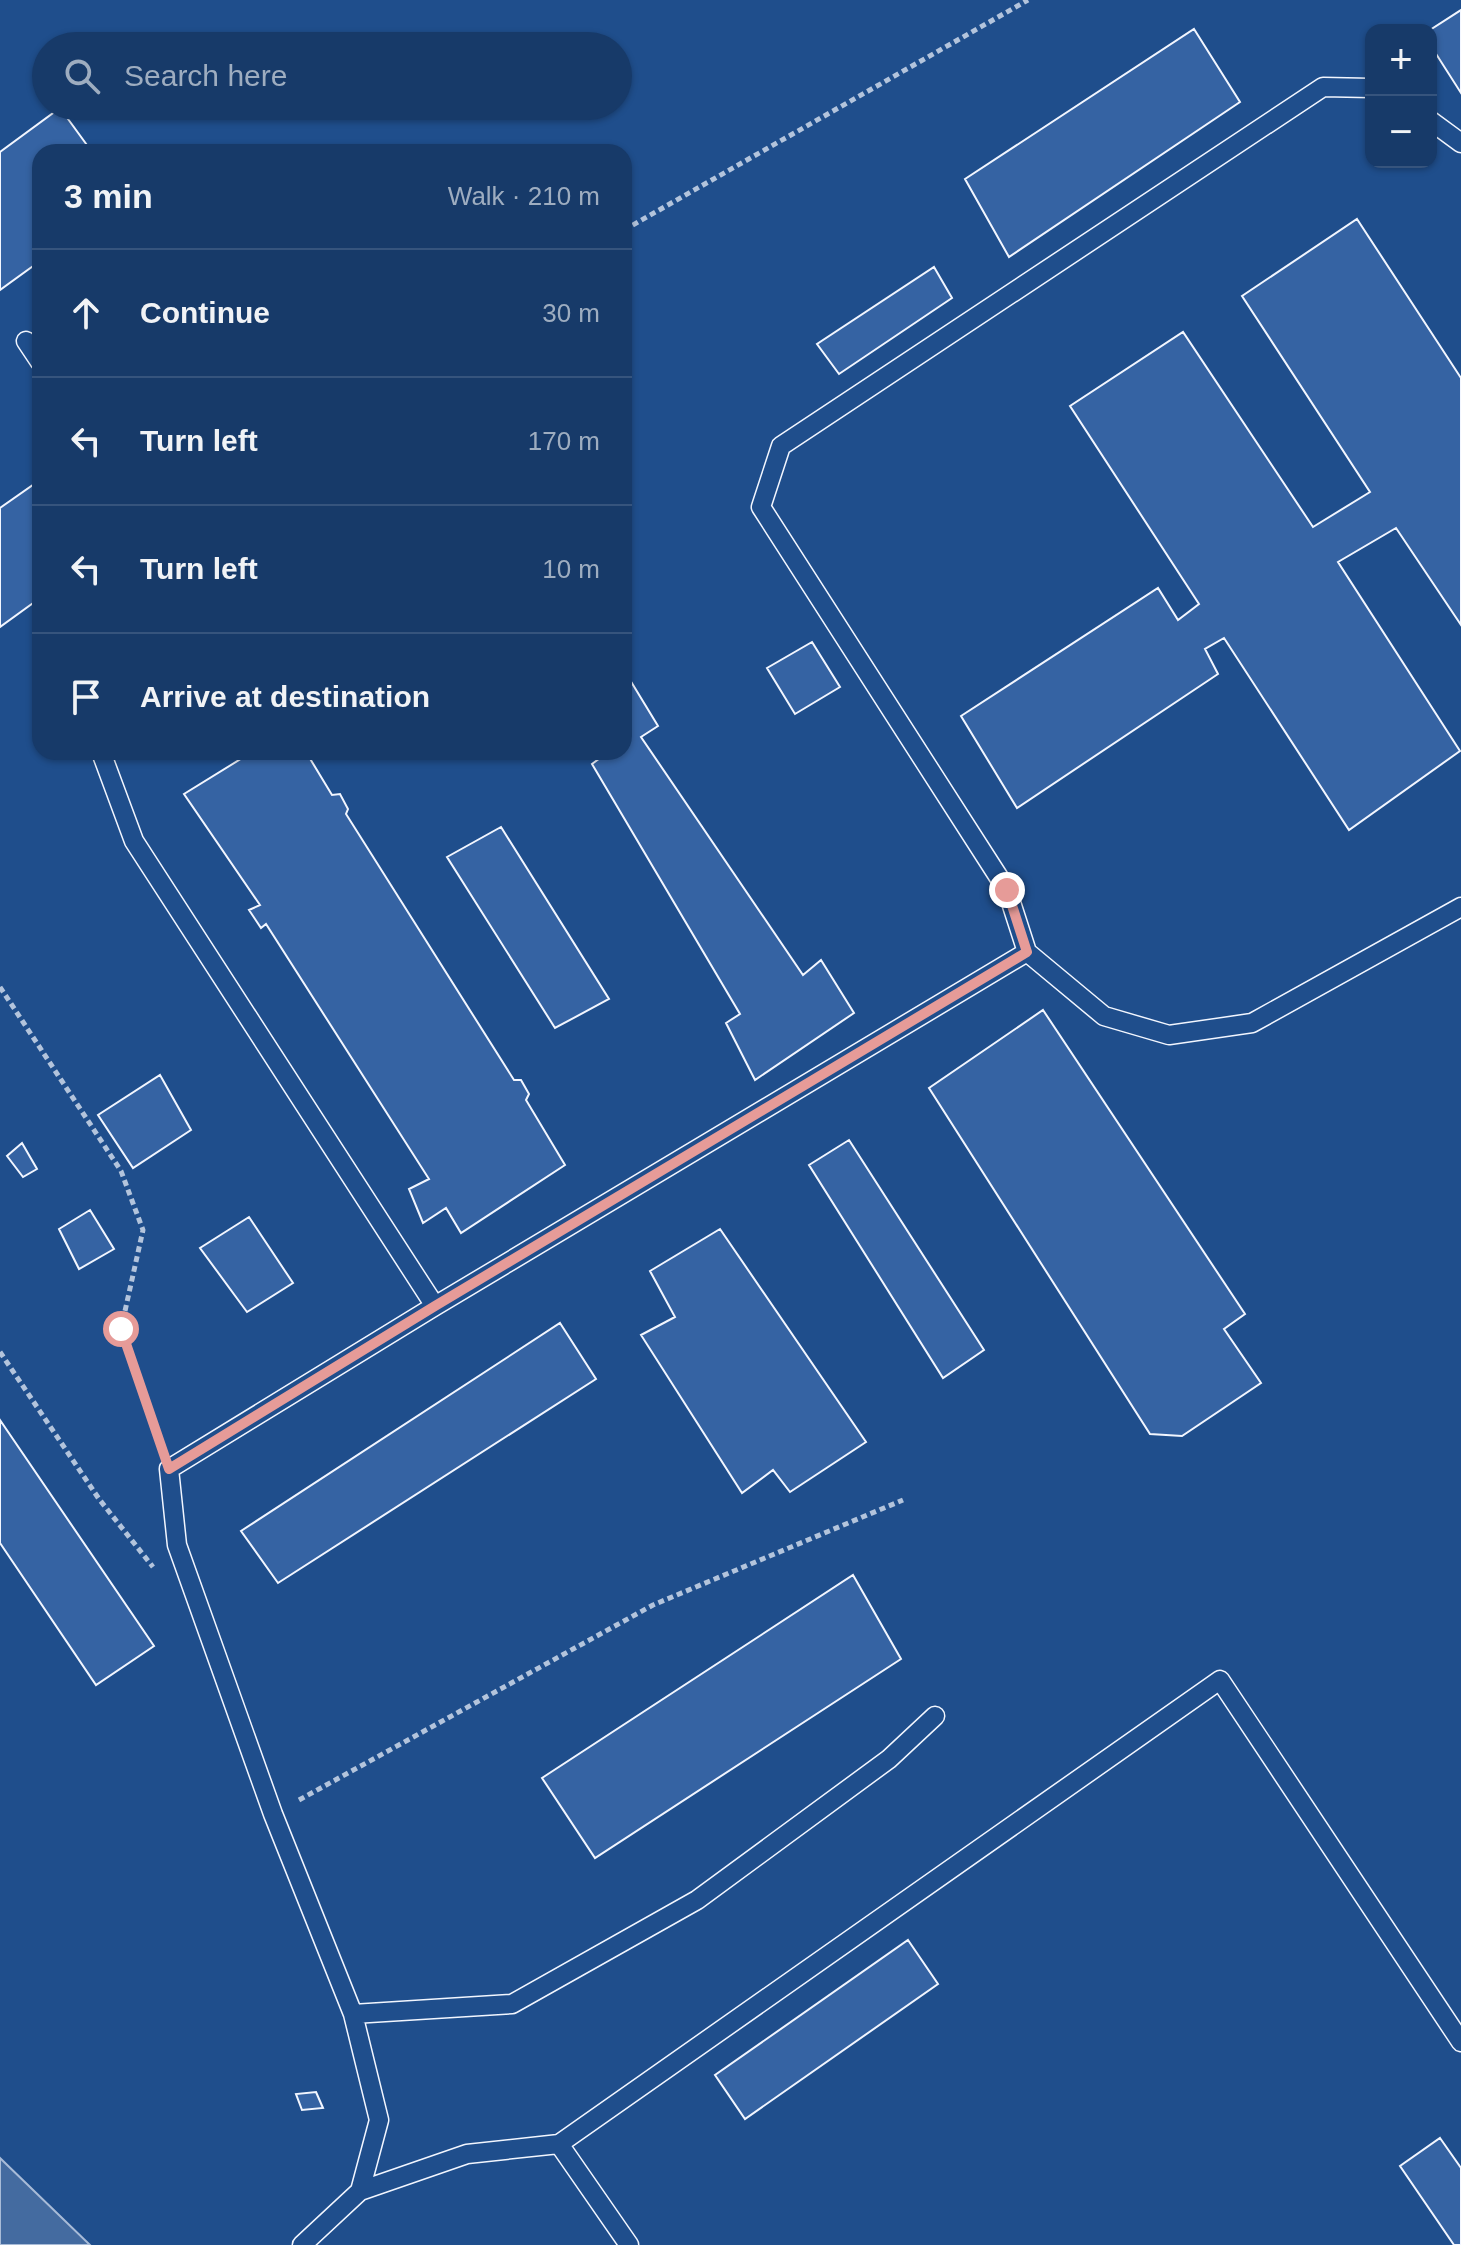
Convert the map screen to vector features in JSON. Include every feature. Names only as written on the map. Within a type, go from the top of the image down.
[{"type":"lane","points":[[1365,88],[1323,87],[781,446],[761,507],[1007,890],[1027,952],[1104,1016],[1169,1035],[1252,1023],[1461,907]]},
{"type":"lane","points":[[1437,125],[1461,143]]},
{"type":"lane","points":[[26,341],[32,350]]},
{"type":"lane","points":[[104,760],[134,841],[435,1306]]},
{"type":"lane","points":[[360,2191],[379,2120],[353,2014],[273,1814],[177,1545],[169,1469],[1027,952]]},
{"type":"lane","points":[[302,2245],[360,2191],[467,2154],[559,2144],[1220,1680],[1461,2042]]},
{"type":"lane","points":[[353,2014],[512,2004],[697,1900],[889,1759],[935,1716]]},
{"type":"lane","points":[[559,2144],[629,2245]]},
{"type":"path","points":[[632,225],[1028,0]]},
{"type":"path","points":[[0,987],[121,1171],[143,1230],[121,1329],[169,1469]]},
{"type":"path","points":[[0,1352],[99,1499],[155,1569]]},
{"type":"path","points":[[273,1814],[653,1605],[903,1500]]},
{"type":"water","points":[[0,2158],[90,2245],[0,2245]]},
{"type":"building","points":[[1461,10],[1461,93],[1437,55],[1437,25]]},
{"type":"building","points":[[1194,29],[1240,102],[1009,257],[965,179]]},
{"type":"building","points":[[44,120],[69,120],[86,144],[32,144],[32,267],[0,290],[0,152]]},
{"type":"building","points":[[1357,219],[1461,378],[1461,625],[1396,528],[1338,562],[1460,751],[1349,830],[1224,638],[1205,649],[1218,674],[1017,808],[961,716],[1158,588],[1178,620],[1199,604],[1070,406],[1183,332],[1313,527],[1370,492],[1242,296]]},
{"type":"building","points":[[934,267],[952,298],[839,374],[817,344]]},
{"type":"building","points":[[32,486],[32,604],[0,627],[0,508]]},
{"type":"building","points":[[812,642],[840,687],[795,714],[767,668]]},
{"type":"building","points":[[632,683],[658,726],[641,737],[803,975],[821,960],[854,1013],[755,1080],[726,1023],[740,1014],[592,764],[597,760],[632,760]]},
{"type":"building","points":[[239,760],[311,760],[332,795],[340,794],[348,809],[346,814],[514,1080],[521,1080],[529,1094],[526,1100],[565,1165],[461,1233],[446,1208],[423,1223],[409,1189],[429,1179],[266,924],[261,928],[249,910],[260,905],[184,794]]},
{"type":"building","points":[[501,827],[609,999],[555,1028],[447,857]]},
{"type":"building","points":[[1043,1010],[1245,1314],[1224,1329],[1261,1383],[1182,1436],[1150,1434],[929,1088]]},
{"type":"building","points":[[160,1075],[191,1130],[133,1168],[98,1115]]},
{"type":"building","points":[[849,1140],[984,1350],[943,1378],[809,1165]]},
{"type":"building","points":[[22,1143],[37,1169],[23,1177],[7,1156]]},
{"type":"building","points":[[90,1210],[114,1249],[79,1269],[59,1229]]},
{"type":"building","points":[[249,1217],[293,1283],[247,1312],[200,1248]]},
{"type":"building","points":[[720,1229],[866,1442],[790,1492],[773,1470],[742,1493],[641,1335],[675,1317],[650,1271]]},
{"type":"building","points":[[560,1323],[596,1379],[278,1583],[241,1531]]},
{"type":"building","points":[[0,1420],[154,1646],[96,1685],[0,1543]]},
{"type":"building","points":[[853,1575],[901,1659],[595,1858],[542,1778]]},
{"type":"building","points":[[908,1940],[938,1984],[745,2119],[715,2075]]},
{"type":"building","points":[[316,2092],[323,2108],[302,2110],[296,2094]]},
{"type":"building","points":[[1440,2138],[1461,2168],[1461,2245],[1454,2245],[1400,2166]]},
{"type":"route","points":[[121,1329],[169,1469],[1027,952],[1007,890]]}]
